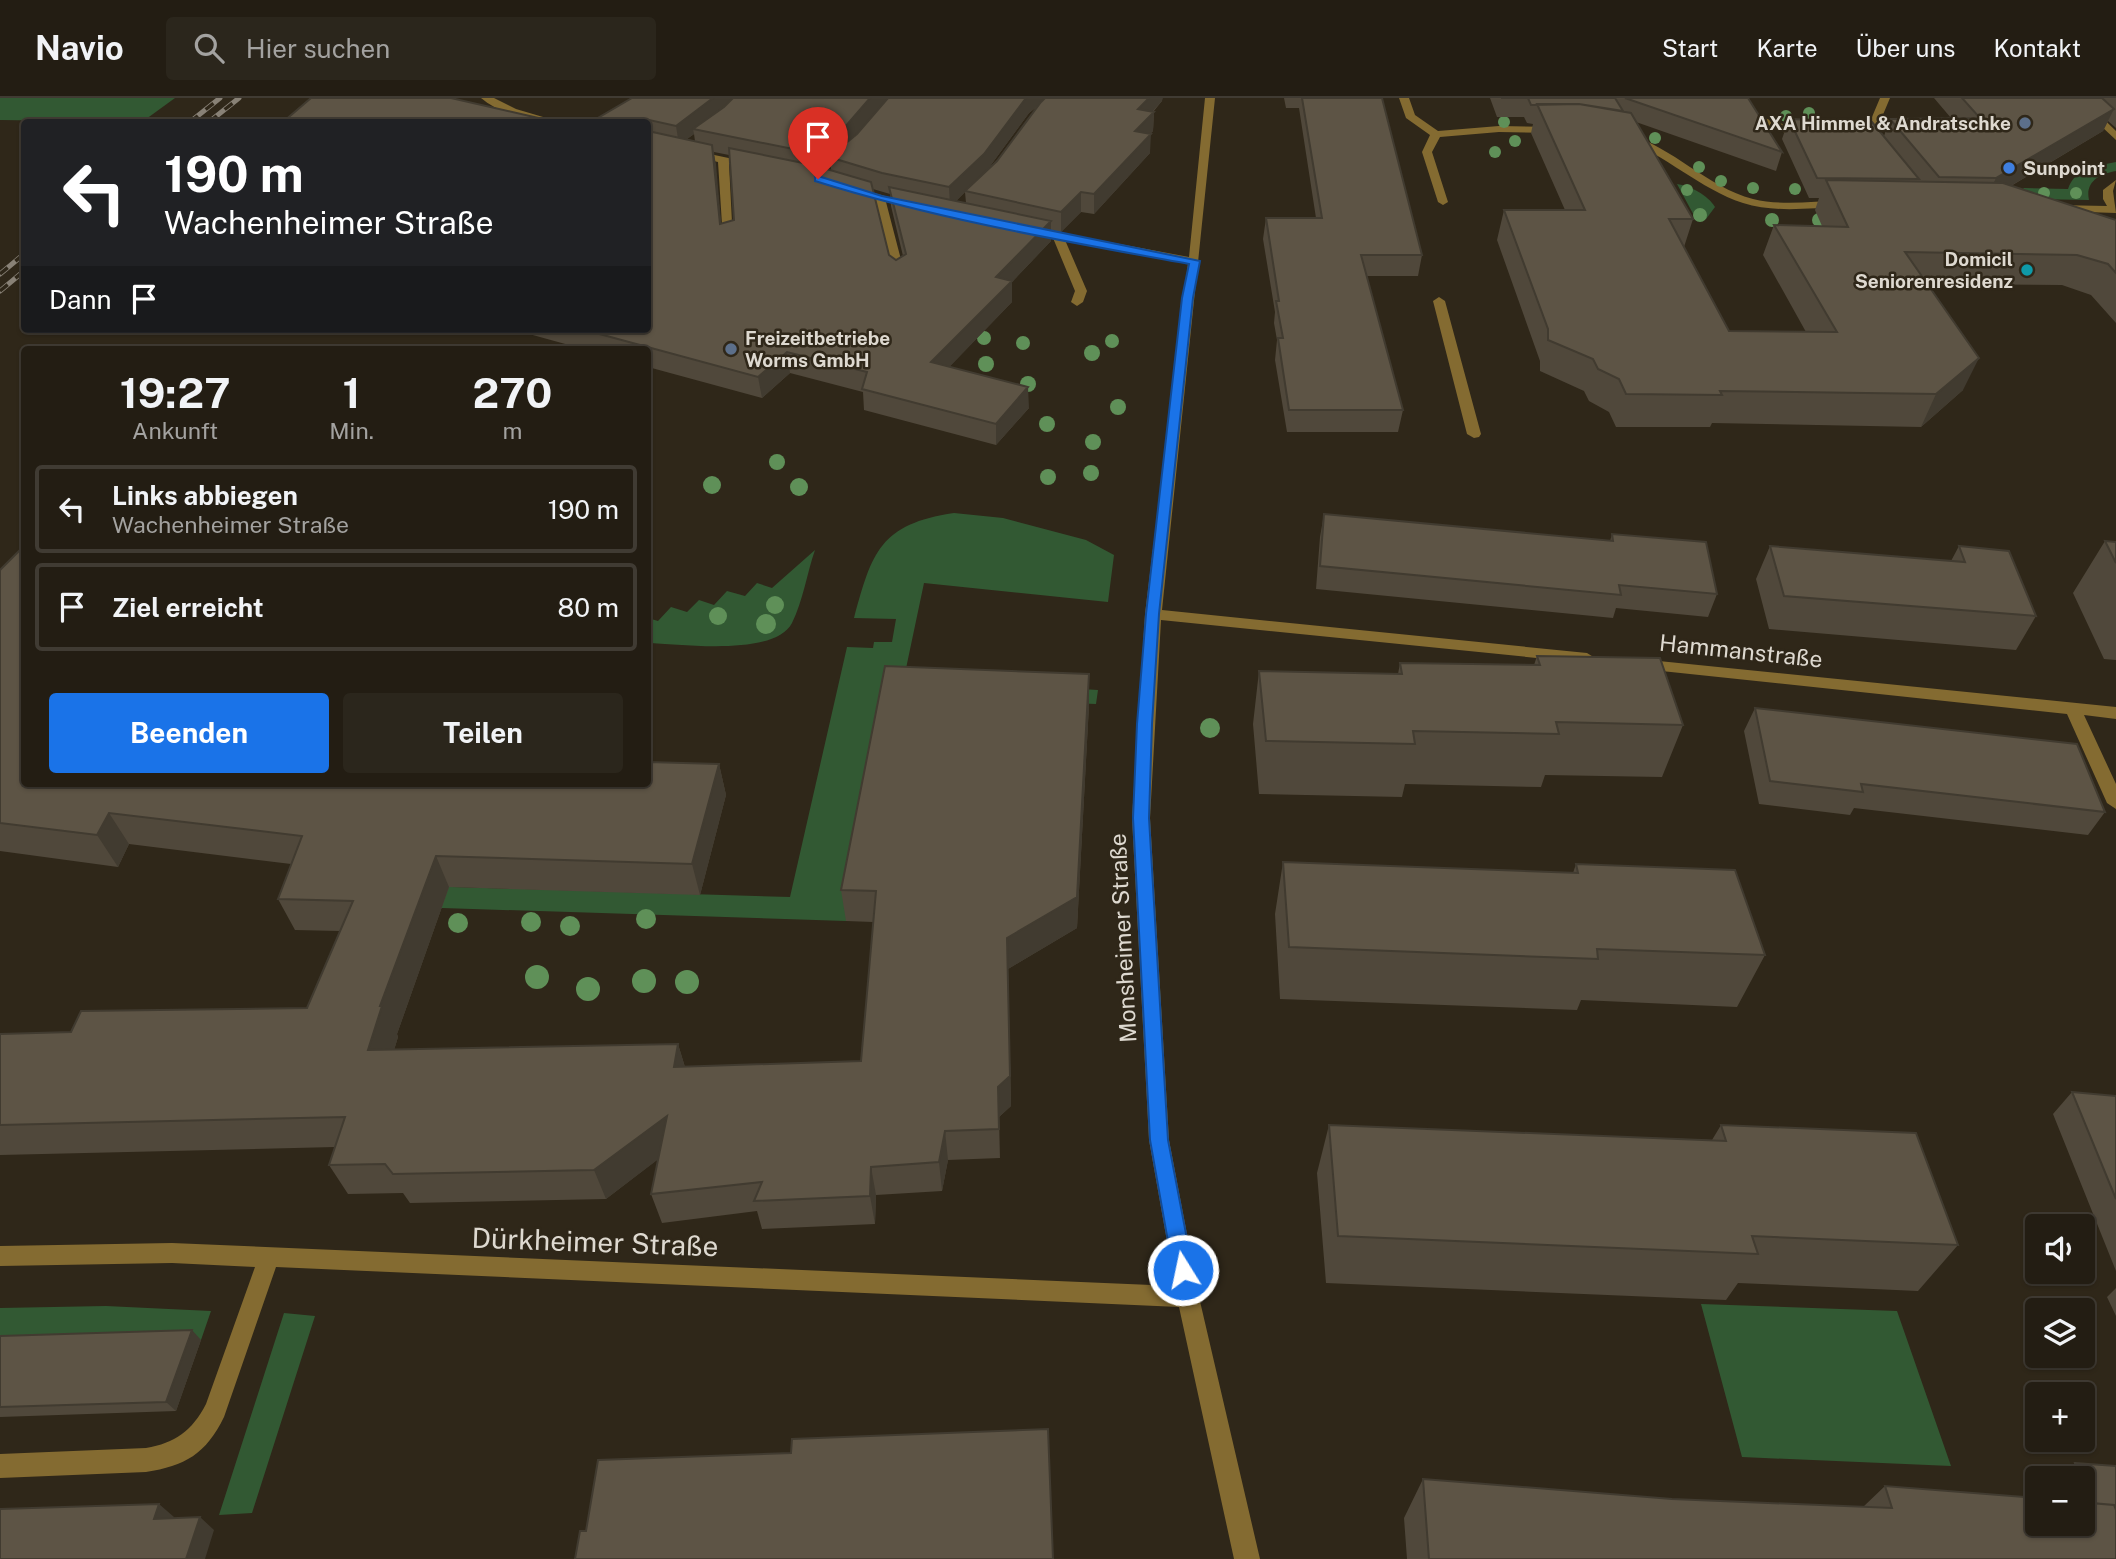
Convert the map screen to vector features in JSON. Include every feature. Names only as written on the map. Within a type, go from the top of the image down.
[{"type":"street","points":[[486,98],[512,111],[543,119]]},
{"type":"street","name":"Monsheimer Straße","points":[[1210,98],[1153,614],[1144,724],[1141,818],[1159,1140],[1188,1297],[1247,1559]]},
{"type":"street","points":[[1404,98],[1410,116],[1436,134],[1499,129],[1561,130]]},
{"type":"street","points":[[1740,98],[1754,118],[1797,134],[1821,134]]},
{"type":"street","points":[[1869,136],[1885,98]]},
{"type":"street","points":[[2076,98],[2116,137]]},
{"type":"street","points":[[1611,133],[1649,145],[1717,187],[1752,203],[1856,204]]},
{"type":"street","points":[[1436,134],[1427,152],[1443,202]]},
{"type":"street","points":[[1857,136],[1869,136]]},
{"type":"street","points":[[1869,136],[1877,146]]},
{"type":"street","points":[[651,144],[686,148],[764,168]]},
{"type":"street","points":[[723,159],[729,240]]},
{"type":"street","points":[[2115,209],[2108,199],[2108,190],[2116,183]]},
{"type":"street","points":[[843,187],[929,209]]},
{"type":"street","points":[[880,198],[899,275]]},
{"type":"street","points":[[2046,208],[2115,209]]},
{"type":"street","points":[[1019,228],[1194,261]]},
{"type":"street","points":[[1058,237],[1081,292],[1077,302]]},
{"type":"street","points":[[1439,301],[1474,433]]},
{"type":"street","name":"Hammanstraße","points":[[1153,614],[2116,713]]},
{"type":"street","points":[[2073,708],[2116,803]]},
{"type":"street","name":"Dürkheimer Straße","points":[[0,1256],[172,1254],[269,1257],[1188,1297]]},
{"type":"street","points":[[0,1466],[146,1460],[170,1456],[188,1446],[205,1429],[216,1409],[269,1257]]},
{"type":"green space","points":[[0,98],[175,98],[146,119],[0,120]]},
{"type":"green space","points":[[2116,162],[2116,171],[2104,174],[2091,184],[2089,200],[2032,199],[2023,188],[2068,189],[2081,172]]},
{"type":"green space","points":[[1677,184],[1698,192],[1712,203],[1715,207],[1706,219],[1697,221]]},
{"type":"green space","points":[[954,513],[1003,518],[1086,540],[1114,555],[1108,602],[924,583],[904,678],[1098,690],[1096,704],[888,696],[846,921],[442,908],[388,885],[790,897],[847,647],[873,648],[874,642],[892,642],[896,619],[854,618],[867,575],[883,545],[895,534],[929,518]]},
{"type":"green space","points":[[815,550],[796,614],[782,634],[767,641],[747,645],[651,643],[651,619],[658,621],[671,607],[687,612],[699,600],[714,605],[727,591],[745,596],[757,583],[772,588]]},
{"type":"green space","points":[[1701,1304],[1897,1311],[1951,1466],[1742,1457]]},
{"type":"green space","points":[[106,1306],[211,1311],[201,1340],[0,1347],[0,1308]]},
{"type":"green space","points":[[284,1313],[315,1316],[252,1513],[219,1515]]},
{"type":"building","points":[[311,98],[451,98],[543,119],[286,119]]},
{"type":"building","points":[[632,98],[713,98],[676,126],[651,119],[596,119]]},
{"type":"building","points":[[733,98],[870,98],[845,127],[813,153],[693,129]]},
{"type":"building","points":[[888,98],[1026,98],[984,154],[949,187],[882,173],[829,157],[857,134]]},
{"type":"building","points":[[1045,98],[1149,98],[1138,109],[1154,112],[1135,131],[1151,134],[1094,194],[1081,192],[1061,212],[965,191],[997,161]]},
{"type":"building","points":[[1302,98],[1382,98],[1422,255],[1361,255],[1403,410],[1289,410],[1278,338],[1283,338],[1276,301],[1279,301],[1266,218],[1322,218]]},
{"type":"building","points":[[1528,98],[1615,98],[1623,111],[1579,104],[1531,105]]},
{"type":"building","points":[[1625,98],[1748,98],[1782,152]]},
{"type":"building","points":[[1962,98],[2102,98],[2114,109],[1996,178],[1939,177],[1890,119],[1980,118]]},
{"type":"building","points":[[1537,104],[1579,104],[1631,113],[1693,219],[1669,219],[1729,331],[1837,332],[1774,225],[1848,227],[1826,180],[2003,183],[2116,220],[2116,273],[2108,264],[2077,255],[1905,252],[1979,358],[1936,394],[1720,391],[1722,395],[1626,394],[1619,379],[1598,369],[1593,359],[1548,340],[1548,329],[1504,210],[1585,210]]},
{"type":"building","points":[[1789,119],[1872,122],[1919,179],[1817,178]]},
{"type":"building","points":[[651,132],[712,145],[720,224],[734,220],[729,148],[813,165],[871,182],[889,255],[896,260],[906,254],[889,187],[1051,221],[996,277],[1012,281],[931,362],[1028,387],[996,424],[862,389],[867,372],[787,352],[758,377],[596,333],[651,333]]},
{"type":"building","points":[[1324,514],[1613,541],[1612,534],[1706,542],[1717,594],[1619,585],[1621,595],[1320,566]]},
{"type":"building","points":[[2105,541],[2116,542],[2116,563]]},
{"type":"building","points":[[1770,546],[1965,562],[1959,546],[2009,551],[2036,616],[1784,596]]},
{"type":"building","points":[[21,549],[21,787],[651,787],[651,762],[719,764],[692,864],[436,856],[380,1006],[368,1050],[678,1044],[674,1067],[861,1061],[876,891],[841,890],[885,666],[1089,674],[1077,897],[1007,938],[1010,1076],[998,1087],[999,1129],[945,1131],[939,1162],[871,1167],[870,1196],[754,1201],[762,1182],[651,1194],[667,1116],[594,1170],[393,1174],[385,1164],[329,1165],[345,1117],[0,1125],[0,1034],[71,1032],[81,1011],[307,1008],[353,901],[278,899],[302,836],[109,813],[97,835],[0,823],[0,570]]},
{"type":"building","points":[[1537,656],[1660,658],[1683,725],[1556,722],[1559,734],[1413,731],[1415,744],[1266,741],[1259,671],[1402,674],[1400,663],[1540,665]]},
{"type":"building","points":[[1755,708],[2077,744],[2105,812],[1861,784],[1863,792],[1770,781]]},
{"type":"building","points":[[1283,862],[1578,873],[1576,864],[1735,870],[1765,955],[1597,949],[1598,959],[1289,947]]},
{"type":"building","points":[[2072,1092],[2116,1096],[2116,1199]]},
{"type":"building","points":[[1329,1125],[1726,1141],[1721,1125],[1916,1133],[1958,1245],[1752,1236],[1758,1254],[1338,1236]]},
{"type":"building","points":[[192,1330],[166,1402],[0,1407],[0,1336]]},
{"type":"building","points":[[1048,1429],[1053,1559],[575,1559],[580,1531],[586,1531],[598,1460],[791,1453],[792,1439]]},
{"type":"building","points":[[2075,1463],[2116,1466],[2116,1510],[2114,1505],[2095,1503],[2095,1466],[2076,1466]]},
{"type":"building","points":[[1423,1479],[1672,1499],[1892,1508],[1885,1486],[2025,1497],[2025,1536],[2095,1536],[2095,1503],[2114,1505],[2116,1510],[2116,1559],[1429,1559]]},
{"type":"building","points":[[159,1504],[154,1519],[200,1517],[186,1559],[0,1559],[0,1509]]},
{"type":"railway","points":[[194,119],[220,98]]},
{"type":"railway","points":[[213,119],[239,98]]},
{"type":"railway","points":[[0,274],[21,256]]},
{"type":"railway","points":[[0,291],[21,274]]},
{"type":"place","name":"AXA Himmel & Andratschke","points":[[2025,123]]},
{"type":"place","name":"Sunpoint","points":[[2009,168]]},
{"type":"place","name":"Domicil Seniorenresidenz","points":[[2027,270]]},
{"type":"place","name":"Freizeitbetriebe Worms GmbH","points":[[731,349]]},
{"type":"route","points":[[818,179],[880,198],[1058,237],[1194,261],[1153,614],[1144,724],[1141,818],[1159,1140],[1183,1270]]}]
